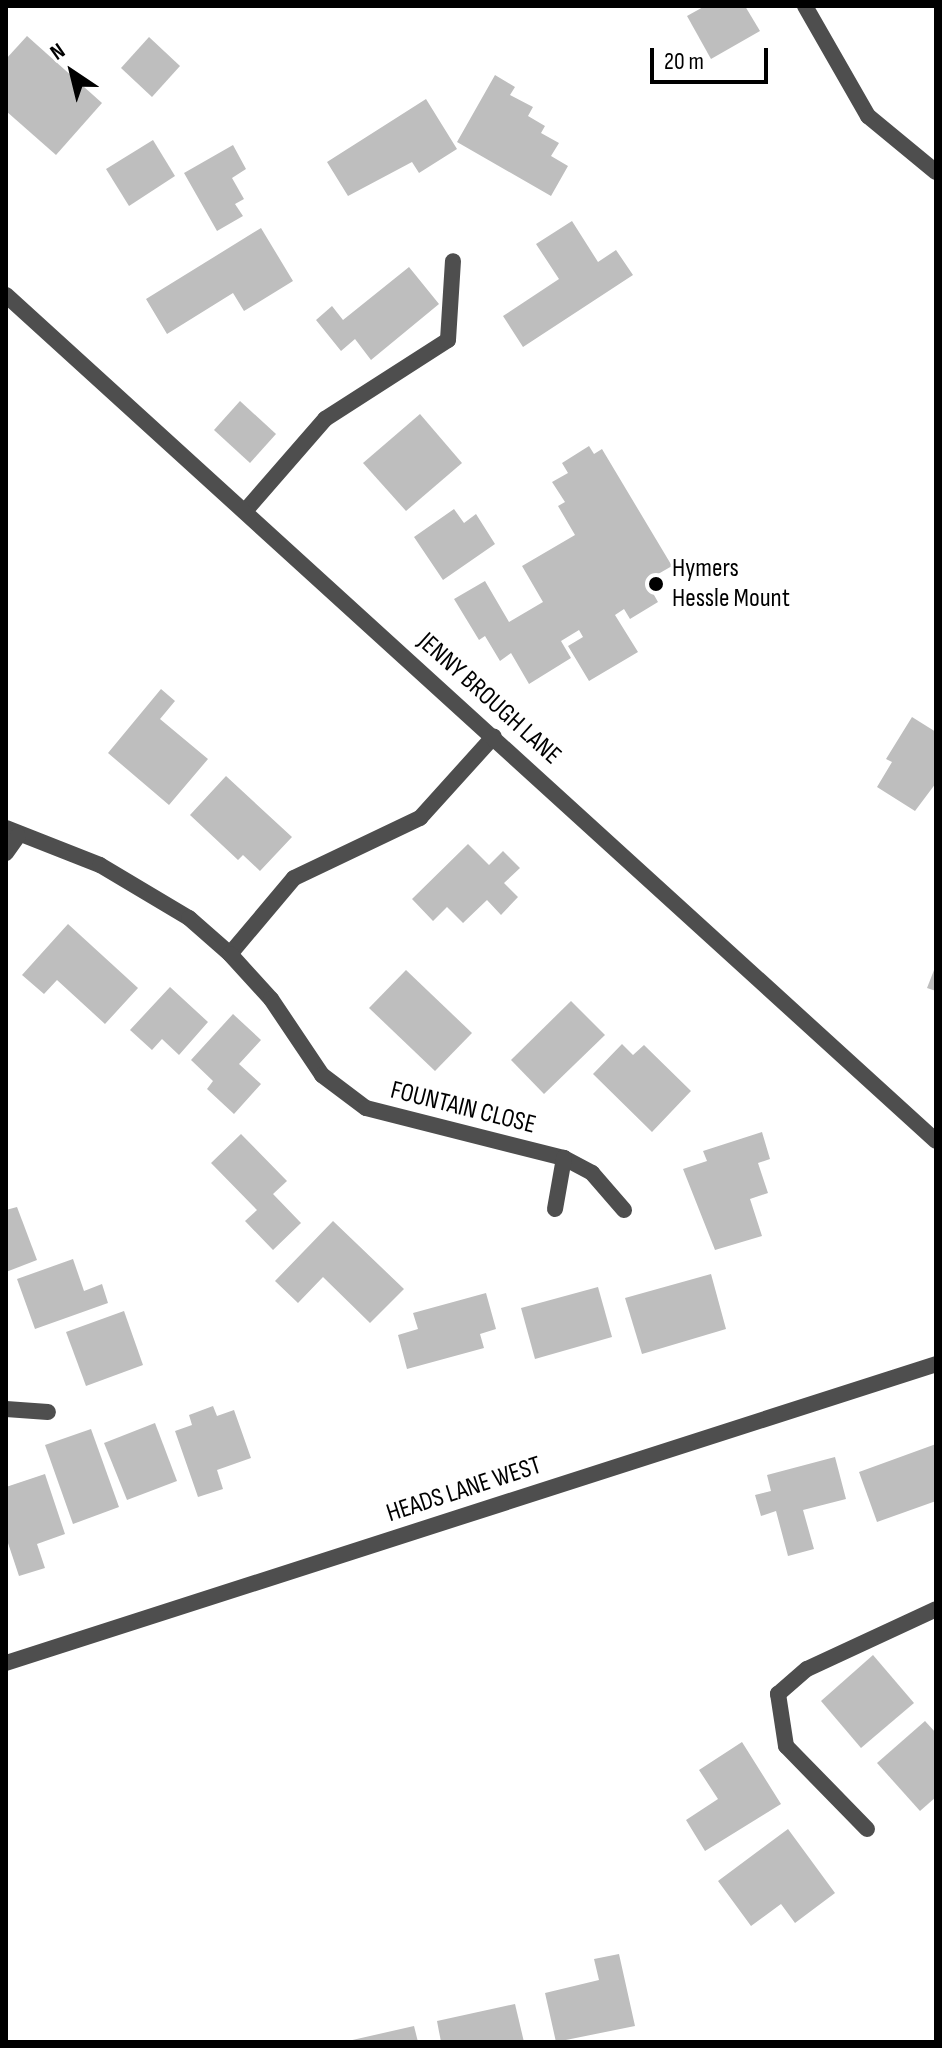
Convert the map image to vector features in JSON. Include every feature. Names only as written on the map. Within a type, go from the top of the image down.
[{"type":"street","points":[[805,6],[868,116],[936,172]]},
{"type":"street","points":[[246,510],[325,419],[448,340],[453,261]]},
{"type":"street","name":"JENNY BROUGH LANE","points":[[6,295],[246,510],[936,1141]]},
{"type":"street","points":[[230,954],[294,878],[420,818],[494,736]]},
{"type":"street","name":"FOUNTAIN CLOSE","points":[[6,853],[12,832],[100,865],[189,918],[230,954],[271,999],[322,1075],[366,1108],[564,1158],[592,1173],[624,1210]]},
{"type":"street","name":"FOUNTAIN CLOSE","points":[[555,1209],[564,1158]]},
{"type":"street","name":"HEADS LANE WEST","points":[[6,1663],[936,1364]]},
{"type":"street","points":[[6,1409],[48,1412]]},
{"type":"street","points":[[867,1829],[786,1746],[778,1694],[807,1669],[936,1609]]},
{"type":"building","points":[[705,6],[745,6],[760,31],[711,59],[687,16]]},
{"type":"building","points":[[27,36],[102,103],[56,155],[6,111],[6,59]]},
{"type":"building","points":[[149,37],[180,66],[152,97],[121,68]]},
{"type":"building","points":[[495,75],[515,87],[510,95],[533,107],[528,116],[545,126],[541,133],[559,143],[551,156],[568,166],[551,196],[457,142]]},
{"type":"building","points":[[426,99],[457,149],[419,173],[412,162],[348,196],[327,162]]},
{"type":"building","points":[[153,140],[175,176],[129,206],[106,169]]},
{"type":"building","points":[[233,145],[246,169],[232,178],[244,199],[235,204],[243,216],[217,231],[184,173]]},
{"type":"building","points":[[572,221],[598,262],[616,250],[633,275],[523,347],[503,316],[559,279],[536,244]]},
{"type":"building","points":[[261,228],[293,281],[244,311],[233,293],[167,334],[146,299]]},
{"type":"building","points":[[409,267],[439,304],[371,360],[355,339],[341,351],[316,320],[332,306],[343,320]]},
{"type":"building","points":[[240,401],[276,434],[250,463],[214,430]]},
{"type":"building","points":[[420,414],[462,463],[406,511],[363,463]]},
{"type":"building","points":[[589,446],[594,454],[602,449],[672,566],[646,581],[658,602],[630,619],[624,609],[615,615],[638,652],[589,681],[568,646],[583,637],[579,630],[561,641],[571,658],[529,684],[511,653],[500,661],[485,636],[479,640],[454,599],[485,581],[509,622],[543,602],[522,566],[575,535],[558,506],[565,502],[552,482],[568,473],[562,463]]},
{"type":"building","points":[[454,509],[464,523],[476,514],[495,544],[443,580],[414,537]]},
{"type":"building","points":[[161,689],[175,701],[160,719],[208,759],[169,805],[108,753]]},
{"type":"building","points":[[912,717],[936,732],[936,783],[915,811],[877,787],[892,762],[886,759]]},
{"type":"building","points":[[226,776],[292,837],[260,871],[243,855],[238,860],[190,815]]},
{"type":"building","points":[[468,844],[489,865],[503,851],[520,868],[504,883],[518,897],[501,915],[487,900],[463,923],[447,907],[433,921],[412,899]]},
{"type":"building","points":[[68,924],[138,988],[105,1024],[57,980],[44,994],[22,975]]},
{"type":"building","points":[[936,965],[936,991],[927,988]]},
{"type":"building","points":[[406,970],[472,1033],[435,1071],[369,1008]]},
{"type":"building","points":[[170,987],[208,1022],[179,1055],[162,1039],[152,1050],[130,1030]]},
{"type":"building","points":[[571,1001],[605,1035],[544,1094],[511,1060]]},
{"type":"building","points":[[233,1014],[261,1040],[239,1064],[261,1084],[234,1114],[207,1089],[213,1081],[191,1060]]},
{"type":"building","points":[[622,1044],[633,1055],[644,1045],[691,1091],[652,1132],[593,1074]]},
{"type":"building","points":[[762,1132],[770,1159],[758,1163],[768,1193],[750,1199],[762,1236],[715,1250],[683,1169],[707,1161],[703,1151]]},
{"type":"building","points":[[241,1134],[287,1181],[273,1194],[301,1223],[273,1250],[245,1221],[257,1210],[211,1163]]},
{"type":"building","points":[[17,1207],[37,1260],[6,1272],[6,1210]]},
{"type":"building","points":[[333,1221],[404,1289],[370,1323],[323,1277],[298,1303],[275,1281]]},
{"type":"building","points":[[73,1259],[84,1291],[102,1284],[108,1303],[35,1329],[17,1279]]},
{"type":"building","points":[[711,1274],[726,1329],[642,1354],[625,1298]]},
{"type":"building","points":[[598,1287],[612,1337],[535,1359],[521,1308]]},
{"type":"building","points":[[486,1293],[496,1329],[480,1334],[484,1348],[407,1369],[398,1335],[418,1329],[413,1313]]},
{"type":"building","points":[[124,1311],[143,1365],[86,1386],[66,1332]]},
{"type":"building","points":[[213,1406],[217,1416],[234,1410],[251,1458],[217,1470],[223,1489],[198,1497],[175,1431],[192,1425],[189,1415]]},
{"type":"building","points":[[155,1423],[177,1481],[127,1500],[104,1443]]},
{"type":"building","points":[[91,1429],[119,1507],[73,1524],[45,1445]]},
{"type":"building","points":[[936,1444],[936,1501],[877,1522],[859,1472]]},
{"type":"building","points":[[835,1457],[846,1499],[803,1510],[814,1549],[788,1556],[776,1511],[761,1516],[755,1495],[771,1491],[767,1475]]},
{"type":"building","points":[[45,1474],[65,1534],[37,1544],[45,1568],[19,1576],[6,1537],[6,1487]]},
{"type":"building","points":[[873,1655],[914,1703],[861,1748],[821,1701]]},
{"type":"building","points":[[925,1721],[936,1733],[936,1797],[920,1811],[877,1763]]},
{"type":"building","points":[[742,1742],[781,1804],[705,1851],[686,1820],[718,1799],[699,1770]]},
{"type":"building","points":[[788,1829],[835,1893],[795,1923],[781,1904],[751,1926],[718,1881]]},
{"type":"building","points":[[619,1954],[635,2026],[556,2042],[545,1993],[599,1980],[594,1959]]},
{"type":"building","points":[[515,2004],[524,2042],[441,2042],[437,2021]]},
{"type":"building","points":[[414,2026],[418,2042],[348,2042],[348,2041]]},
{"type":"place","name":"Hymers Hessle Mount","points":[[656,584]]}]
